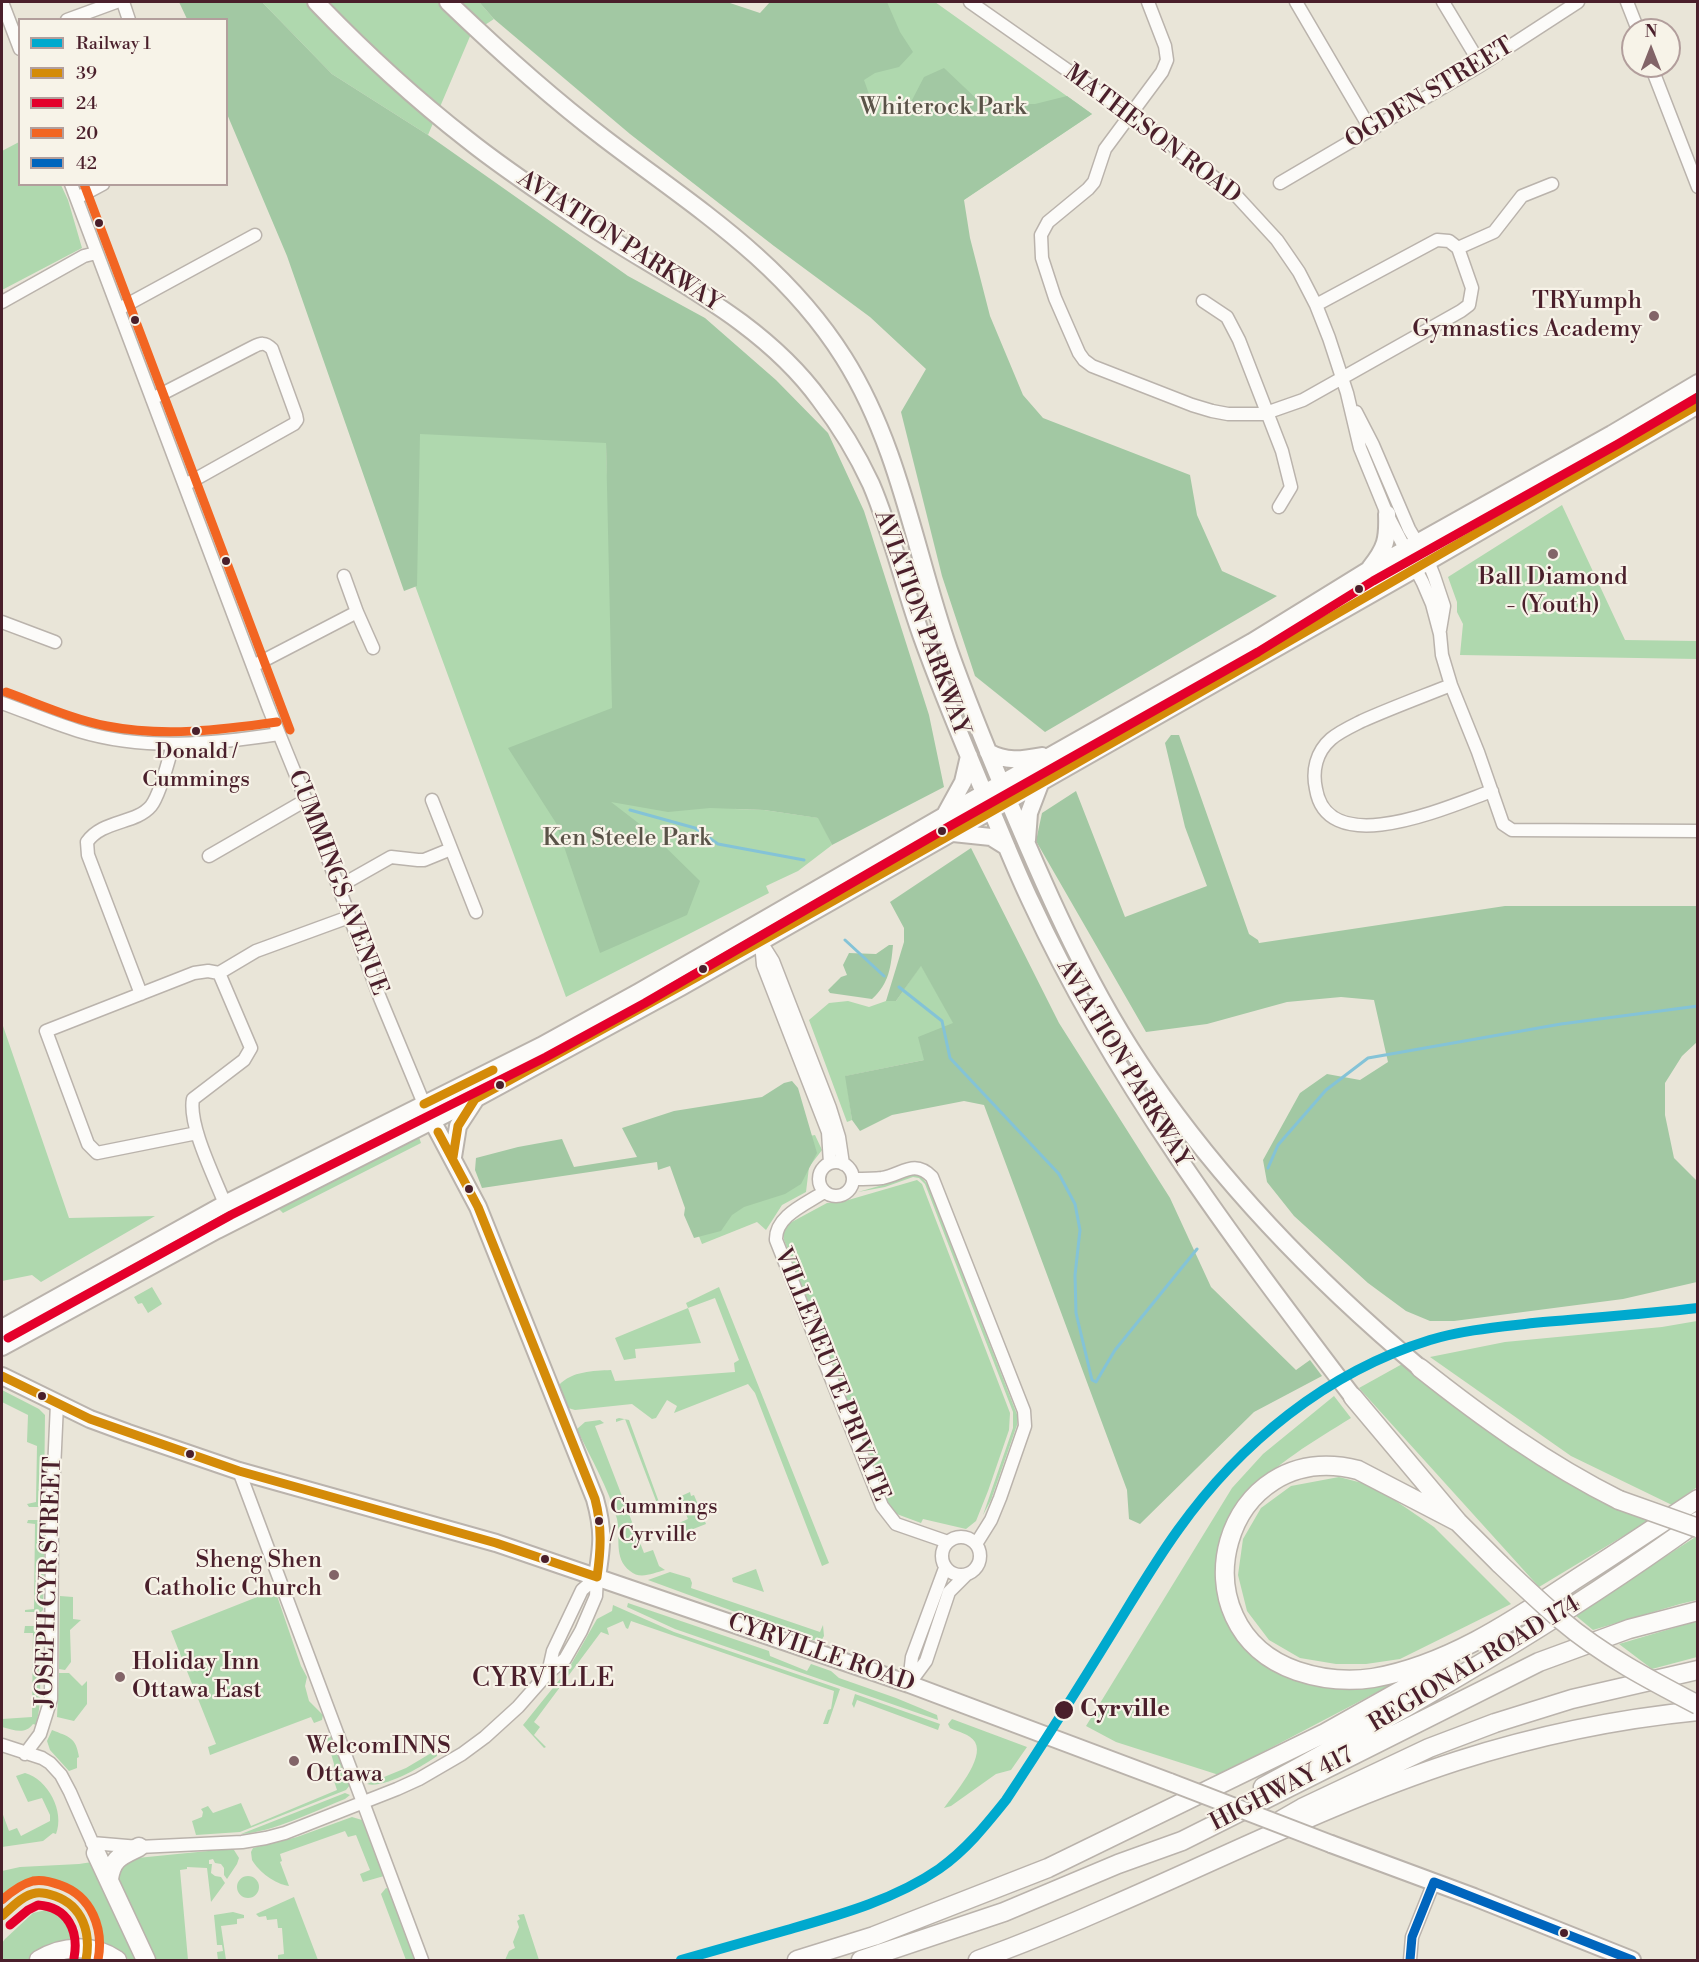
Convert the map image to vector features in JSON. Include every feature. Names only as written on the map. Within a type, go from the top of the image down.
[{"type":"highway","points":[[1420,1368],[1518,1441],[1576,1478],[1619,1500],[1698,1528]]},
{"type":"highway","points":[[1353,1397],[1458,1522],[1562,1621],[1601,1650],[1698,1705]]},
{"type":"highway","points":[[1458,1522],[1358,1470],[1326,1465],[1296,1469],[1270,1482],[1247,1506],[1234,1526],[1229,1537],[1225,1561],[1227,1597],[1236,1619],[1257,1647],[1266,1655],[1290,1668],[1330,1678],[1359,1680],[1387,1675],[1429,1662],[1488,1635],[1698,1499]]},
{"type":"highway","name":"REGIONAL ROAD 174","points":[[1118,1864],[1177,1830],[1251,1794],[1436,1690],[1541,1627],[1645,1559],[1698,1521]]},
{"type":"highway","name":"HIGHWAY 417","points":[[861,1960],[1004,1912],[1118,1864],[1182,1841],[1539,1662],[1629,1629],[1698,1611]]},
{"type":"highway","points":[[797,1960],[874,1936],[970,1900],[1076,1855],[1335,1727],[1468,1652],[1488,1635]]},
{"type":"highway","name":"REGIONAL ROAD 174","points":[[1210,1862],[1302,1808],[1448,1741],[1503,1720],[1546,1707],[1698,1670]]},
{"type":"highway","name":"HIGHWAY 417","points":[[978,1960],[1108,1908],[1375,1791],[1470,1757],[1521,1742],[1588,1727],[1698,1711]]},
{"type":"highway","points":[[109,1879],[110,1869],[118,1857],[139,1847]]},
{"type":"highway","points":[[94,1848],[146,1960]]},
{"type":"highway","points":[[39,1960],[58,1951],[76,1948],[88,1948],[110,1957]]},
{"type":"main road","name":"AVIATION PARKWAY","points":[[316,2],[372,58],[471,143],[579,219],[733,317],[782,356],[810,387],[847,439],[871,485],[921,633],[969,756],[1036,912],[1078,996],[1143,1105],[1252,1263],[1353,1397]]},
{"type":"main road","name":"AVIATION PARKWAY","points":[[448,2],[566,109],[759,256],[800,297],[829,335],[864,392],[886,440],[949,651],[1001,784],[1074,948],[1132,1051],[1162,1095],[1258,1214],[1351,1308],[1420,1368]]},
{"type":"main road","points":[[2,1347],[179,1249],[475,1099],[677,980],[944,816],[1252,642],[1367,571],[1612,434],[1698,383]]},
{"type":"main road","points":[[2,1328],[225,1204],[541,1046],[761,942],[1698,405]]},
{"type":"main road","points":[[1367,571],[1386,543],[1387,514]]},
{"type":"main road","points":[[988,752],[1008,760],[1023,760],[1056,753]]},
{"type":"main road","points":[[944,816],[963,782],[969,756]]},
{"type":"main road","points":[[1027,844],[1029,813],[1040,784]]},
{"type":"main road","points":[[953,833],[991,837],[1007,847]]},
{"type":"main road","points":[[453,1157],[458,1126],[475,1099]]},
{"type":"main road","name":"CUMMINGS AVENUE","points":[[424,1104],[453,1157],[492,1239],[595,1499],[602,1522],[597,1577]]},
{"type":"main road","points":[[170,1234],[179,1249]]},
{"type":"main road","name":"CYRVILLE ROAD","points":[[2,1376],[90,1419],[239,1471],[496,1543],[909,1684],[1434,1882],[1632,1960]]},
{"type":"street","points":[[2,2],[18,43]]},
{"type":"street","points":[[72,18],[116,2]]},
{"type":"street","points":[[123,2],[128,18]]},
{"type":"street","name":"MATHESON ROAD","points":[[970,2],[1131,115],[1232,191],[1277,240],[1299,272],[1316,305],[1347,393],[1360,448],[1387,514],[1412,547]]},
{"type":"street","points":[[1148,2],[1165,45],[1167,60],[1162,72],[1102,154],[1094,182],[1048,222],[1041,236],[1040,244],[1045,268],[1055,298],[1079,353],[1092,366],[1192,405],[1228,414],[1267,412],[1303,400],[1461,311],[1469,305],[1472,288],[1458,248],[1449,241],[1437,240],[1316,305]]},
{"type":"street","points":[[1296,2],[1371,130]]},
{"type":"street","points":[[1443,2],[1481,64]]},
{"type":"street","name":"OGDEN STREET","points":[[1280,183],[1481,64],[1578,2]]},
{"type":"street","points":[[1627,2],[1633,18]]},
{"type":"street","points":[[1656,78],[1698,187]]},
{"type":"street","points":[[1458,248],[1494,232],[1522,196],[1552,184]]},
{"type":"street","name":"CUMMINGS AVENUE","points":[[72,186],[349,917],[424,1104]]},
{"type":"street","points":[[76,198],[99,186]]},
{"type":"street","points":[[119,309],[255,235]]},
{"type":"street","points":[[2,302],[84,256],[96,253]]},
{"type":"street","points":[[1203,301],[1227,317],[1239,340],[1282,451],[1291,487],[1279,507]]},
{"type":"street","points":[[152,399],[253,346],[261,343],[267,344],[272,349],[297,420],[294,424],[185,485]]},
{"type":"street","name":"MATHESON ROAD","points":[[1347,393],[1373,444],[1409,529],[1412,547]]},
{"type":"street","points":[[1412,547],[1422,565],[1451,685],[1503,824],[1512,830],[1698,831]]},
{"type":"street","points":[[344,576],[373,648]]},
{"type":"street","points":[[253,666],[357,612]]},
{"type":"street","points":[[2,622],[55,642]]},
{"type":"street","points":[[1451,685],[1386,710],[1330,740],[1322,750],[1314,768],[1317,798],[1329,816],[1339,821],[1354,825],[1379,825],[1424,816],[1492,791]]},
{"type":"street","points":[[2,703],[80,731],[114,739],[173,744],[207,743],[279,734]]},
{"type":"street","points":[[141,994],[88,855],[87,842],[93,833],[145,811],[152,804],[173,744]]},
{"type":"street","points":[[209,856],[306,800]]},
{"type":"street","points":[[432,800],[476,912]]},
{"type":"street","points":[[338,886],[391,857],[418,860],[451,849]]},
{"type":"street","points":[[197,1133],[97,1154],[88,1144],[46,1031],[194,973],[208,971],[219,973],[256,951],[349,917]]},
{"type":"street","points":[[761,942],[763,965],[828,1132],[836,1163],[850,1171],[853,1179],[852,1186],[843,1195],[836,1196],[824,1192],[820,1186],[820,1173],[824,1167],[836,1163]]},
{"type":"street","points":[[219,973],[251,1048],[244,1060],[193,1099],[191,1108],[197,1133],[225,1204]]},
{"type":"street","points":[[853,1179],[884,1178],[914,1167],[925,1170],[932,1177],[1024,1411],[1024,1426],[1000,1498],[991,1520],[976,1544]]},
{"type":"street","name":"VILLENEUVE PRIVATE","points":[[824,1192],[789,1215],[779,1225],[776,1240],[882,1506],[896,1524],[948,1542]]},
{"type":"street","name":"JOSEPH CYR STREET","points":[[25,1754],[40,1734],[51,1699],[52,1525],[57,1404]]},
{"type":"street","points":[[239,1471],[422,1960]]},
{"type":"street","points":[[909,1684],[926,1661],[949,1592],[978,1565],[980,1558],[976,1544],[963,1537],[955,1538],[948,1542],[941,1554],[942,1562],[951,1573],[966,1575]]},
{"type":"street","points":[[909,1684],[912,1657],[945,1568]]},
{"type":"street","points":[[2,1745],[42,1758],[61,1774],[94,1848],[242,1842],[285,1833],[364,1803],[418,1779],[462,1754],[504,1722],[548,1673],[565,1659],[581,1631],[596,1596],[597,1577]]},
{"type":"street","points":[[1410,1960],[1412,1938],[1434,1882]]},
{"type":"green space","points":[[179,2],[262,2],[332,74],[428,135],[628,276],[705,318],[776,380],[828,433],[864,511],[929,715],[944,787],[832,845],[818,818],[764,810],[710,808],[668,812],[611,802],[650,832],[700,881],[687,915],[600,953],[556,823],[508,748],[612,708],[606,443],[420,434],[417,586],[404,591],[287,256],[228,116],[228,18],[187,18]]},
{"type":"green space","points":[[262,2],[479,2],[494,19],[471,34],[428,135],[332,74]]},
{"type":"green space","points":[[479,2],[727,2],[760,13],[770,2],[887,2],[900,32],[913,52],[899,67],[875,73],[864,80],[876,114],[911,102],[924,77],[944,68],[982,104],[1035,104],[1067,96],[1092,114],[964,200],[970,238],[990,316],[1023,395],[1043,418],[1190,475],[1197,515],[1222,571],[1277,596],[1045,732],[975,676],[942,576],[901,412],[926,369],[870,317],[630,134],[494,19]]},
{"type":"green space","name":"Whiterock Park","points":[[771,2],[935,2],[1092,114],[947,211]]},
{"type":"green space","points":[[18,143],[18,186],[61,186],[68,200],[82,248],[2,290],[2,151]]},
{"type":"green space","name":"Ken Steele Park","points":[[583,414],[606,442],[607,476],[735,809],[764,810],[819,818],[832,845],[798,871],[766,886],[769,893],[566,997],[359,433]]},
{"type":"green space","points":[[1562,505],[1625,640],[1697,641],[1697,659],[1460,655],[1463,624],[1457,612],[1457,602],[1448,577]]},
{"type":"green space","points":[[1171,735],[1179,735],[1249,934],[1259,943],[1505,906],[1697,906],[1697,1042],[1682,1056],[1665,1083],[1665,1115],[1674,1158],[1697,1181],[1697,1282],[1623,1299],[1454,1321],[1430,1321],[1406,1311],[1368,1283],[1294,1216],[1267,1182],[1263,1160],[1300,1093],[1327,1074],[1360,1080],[1388,1062],[1374,1000],[1341,997],[1287,1002],[1207,1024],[1146,1032],[1036,841],[1042,813],[1076,791],[1125,917],[1207,886],[1185,827],[1165,743]]},
{"type":"green space","points":[[971,848],[1059,1023],[1170,1198],[1211,1287],[1296,1370],[1310,1360],[1322,1376],[1254,1412],[1140,1524],[1129,1519],[1127,1490],[984,1105],[964,1101],[892,1115],[860,1131],[852,1120],[845,1076],[924,1060],[918,1037],[953,1023],[921,966],[896,1001],[886,1001],[904,942],[904,928],[890,902]]},
{"type":"green space","points":[[889,945],[893,945],[888,975],[872,999],[830,993],[828,990],[841,977],[847,975],[843,965],[849,953],[876,954]]},
{"type":"green space","points":[[921,965],[954,1023],[924,1060],[846,1076],[852,1120],[847,1122],[809,1020],[829,1003],[848,1001],[869,1007],[886,1001],[896,1001]]},
{"type":"green space","points":[[2,1023],[69,1218],[155,1216],[41,1282],[32,1275],[2,1281]]},
{"type":"green space","points":[[792,1081],[798,1088],[817,1153],[801,1184],[785,1194],[744,1207],[732,1215],[721,1231],[694,1238],[684,1215],[685,1208],[670,1166],[658,1170],[657,1162],[482,1188],[475,1170],[476,1158],[562,1139],[574,1167],[637,1157],[622,1128],[674,1111],[762,1097],[784,1083]]},
{"type":"green space","points":[[815,1135],[822,1150],[809,1167],[806,1192],[782,1205],[766,1230],[757,1222],[702,1244],[669,1160]]},
{"type":"green space","points":[[419,1137],[421,1143],[283,1213],[278,1208],[412,1139]]},
{"type":"green space","points":[[910,1175],[920,1175],[928,1185],[1018,1417],[991,1500],[983,1515],[1013,1428],[1013,1412],[925,1184],[919,1178],[913,1177],[885,1187],[858,1192]]},
{"type":"green space","points":[[917,1180],[922,1184],[1010,1413],[1009,1430],[988,1491],[976,1521],[966,1529],[923,1519],[921,1523],[894,1513],[885,1503],[783,1234],[788,1224],[827,1203],[838,1203]]},
{"type":"green space","points":[[152,1287],[162,1304],[148,1313],[142,1303],[138,1304],[134,1297]]},
{"type":"green space","points":[[719,1287],[829,1563],[822,1566],[755,1393],[748,1384],[674,1413],[677,1406],[667,1400],[656,1418],[652,1419],[632,1404],[575,1410],[568,1408],[559,1385],[570,1377],[583,1373],[611,1370],[615,1381],[735,1372],[734,1363],[739,1360],[715,1298],[688,1308],[686,1303]]},
{"type":"green space","points":[[688,1308],[701,1343],[635,1349],[636,1358],[624,1360],[615,1338]]},
{"type":"green space","points":[[1697,1321],[1697,1487],[1672,1505],[1571,1456],[1430,1357],[1505,1342],[1662,1327]]},
{"type":"green space","points":[[1404,1363],[1503,1440],[1599,1500],[1650,1520],[1539,1587],[1359,1388]]},
{"type":"green space","points":[[2,1390],[39,1409],[45,1415],[44,1502],[40,1507],[29,1507],[27,1504],[36,1502],[37,1446],[27,1442],[28,1415],[2,1402]]},
{"type":"green space","points":[[1334,1396],[1351,1418],[1309,1444],[1269,1474],[1241,1503],[1220,1546],[1216,1579],[1219,1596],[1224,1611],[1241,1639],[1266,1662],[1385,1682],[1387,1687],[1219,1775],[1116,1742],[1086,1726],[1232,1488],[1263,1454]]},
{"type":"green space","points":[[625,1419],[629,1420],[660,1505],[652,1511],[658,1506]]},
{"type":"green space","points":[[600,1420],[604,1423],[595,1426],[644,1553],[653,1550],[659,1566],[665,1570],[638,1575],[630,1571],[621,1560],[614,1508],[577,1429],[585,1422]]},
{"type":"green space","points":[[1339,1477],[1374,1486],[1434,1527],[1511,1604],[1400,1659],[1366,1664],[1336,1664],[1300,1658],[1269,1640],[1247,1611],[1238,1575],[1243,1539],[1261,1508],[1291,1486]]},
{"type":"green space","points":[[690,1492],[691,1496],[694,1495],[706,1524],[683,1533],[679,1523],[688,1519],[679,1497]]},
{"type":"green space","points":[[28,1520],[41,1520],[45,1523],[43,1610],[41,1612],[25,1612],[25,1610],[34,1609],[35,1524],[27,1523]]},
{"type":"green space","points":[[1697,1536],[1697,1600],[1593,1630],[1575,1615]]},
{"type":"green space","points":[[756,1569],[764,1592],[733,1582],[732,1578]]},
{"type":"green space","points":[[670,1572],[690,1578],[691,1588],[820,1632],[823,1625],[824,1636],[821,1641],[812,1640],[648,1580]]},
{"type":"green space","points":[[275,1590],[301,1666],[307,1677],[305,1686],[309,1701],[323,1715],[322,1720],[314,1723],[311,1717],[210,1755],[208,1747],[216,1744],[171,1631]]},
{"type":"green space","points":[[60,1596],[73,1597],[73,1619],[81,1620],[70,1630],[71,1662],[65,1670],[59,1669]]},
{"type":"green space","points":[[628,1603],[769,1651],[770,1656],[807,1671],[811,1664],[831,1671],[839,1678],[937,1715],[938,1720],[675,1629],[627,1607]]},
{"type":"green space","points":[[613,1605],[674,1632],[840,1689],[828,1724],[823,1724],[828,1710],[831,1709],[834,1691],[631,1621],[628,1629],[623,1621],[607,1628],[609,1635],[601,1632],[534,1722],[540,1727],[534,1735],[546,1747],[544,1748],[523,1725],[569,1668],[597,1619],[612,1611]]},
{"type":"green space","points":[[1697,1621],[1697,1657],[1652,1669],[1619,1644]]},
{"type":"green space","points":[[25,1626],[42,1628],[39,1667],[40,1696],[36,1725],[33,1724],[26,1730],[19,1731],[2,1727],[2,1719],[32,1717],[33,1633],[24,1633]]},
{"type":"green space","points":[[59,1673],[69,1673],[82,1686],[87,1681],[87,1704],[74,1721],[57,1717]]},
{"type":"green space","points":[[855,1694],[940,1724],[938,1730],[857,1700],[854,1708],[852,1704]]},
{"type":"green space","points":[[952,1719],[1027,1747],[1011,1770],[996,1774],[951,1806],[944,1808],[967,1776],[976,1758],[977,1749],[970,1737],[950,1728],[948,1724]]},
{"type":"green space","points":[[52,1730],[67,1736],[76,1745],[79,1757],[77,1768],[69,1771],[50,1750],[47,1741]]},
{"type":"green space","points":[[329,1735],[350,1785],[346,1790],[240,1832],[196,1835],[192,1821],[202,1817],[201,1809],[208,1806],[213,1813],[241,1803],[251,1826],[337,1790],[333,1778],[334,1764],[326,1736]]},
{"type":"green space","points":[[438,1749],[437,1756],[403,1776],[374,1785],[367,1784],[406,1768]]},
{"type":"green space","points":[[25,1773],[41,1782],[52,1798],[58,1816],[56,1834],[53,1833],[43,1841],[2,1847],[2,1812],[9,1831],[17,1828],[21,1836],[50,1821],[50,1815],[42,1798],[28,1802],[16,1776]]},
{"type":"green space","points":[[345,1793],[350,1795],[294,1820],[267,1829],[241,1834]]},
{"type":"green space","points":[[352,1817],[362,1820],[384,1876],[363,1882],[360,1874],[370,1870],[356,1835],[348,1837],[345,1831],[280,1854],[282,1861],[280,1862],[289,1886],[268,1877],[252,1860],[253,1848],[297,1837]]},
{"type":"green space","points":[[234,1850],[239,1858],[227,1879],[221,1864],[215,1863],[213,1859],[209,1860],[209,1864],[212,1864],[211,1873],[221,1877],[225,1883],[211,1902],[207,1868],[187,1867],[187,1869],[180,1870],[188,1960],[156,1960],[114,1870],[127,1859]]},
{"type":"green space","points":[[92,1862],[135,1960],[122,1957],[101,1945],[91,1909],[82,1897],[63,1885],[49,1882],[36,1883],[20,1890],[2,1905],[2,1871],[20,1867]]},
{"type":"green space","points":[[244,1876],[252,1876],[259,1883],[259,1891],[252,1898],[244,1898],[237,1891],[237,1883]]},
{"type":"green space","points":[[386,1888],[389,1889],[415,1960],[406,1960],[381,1894]]},
{"type":"green space","points":[[294,1897],[318,1960],[278,1960],[278,1955],[284,1954],[282,1928],[278,1928],[277,1919],[267,1920],[266,1916],[259,1917],[256,1914]]},
{"type":"green space","points":[[50,1909],[69,1920],[76,1942],[33,1956],[29,1960],[2,1960],[2,1943],[5,1939],[33,1913]]},
{"type":"green space","points":[[233,1912],[244,1915],[244,1918],[237,1919],[237,1924],[221,1926],[226,1960],[218,1960],[217,1952],[223,1951],[222,1945],[217,1945],[214,1915]]},
{"type":"green space","points":[[524,1914],[539,1960],[505,1960],[509,1951],[515,1948],[513,1942],[519,1927],[518,1915]]},
{"type":"waterway","points":[[630,810],[695,828],[718,844],[804,860]]},
{"type":"waterway","points":[[845,940],[884,976]]},
{"type":"waterway","points":[[899,987],[942,1021],[950,1058],[1059,1174],[1075,1204],[1080,1230],[1075,1275],[1076,1313],[1092,1380],[1096,1382],[1115,1350],[1197,1249]]},
{"type":"waterway","points":[[1268,1168],[1278,1145],[1326,1090],[1368,1058],[1561,1024],[1698,1006]]},
{"type":"rail line","name":"1","points":[[681,1960],[866,1906],[922,1880],[958,1854],[1006,1800],[1153,1567],[1202,1498],[1258,1440],[1321,1391],[1392,1354],[1430,1340],[1455,1334],[1533,1323],[1698,1308]]},
{"type":"transit line","name":"20","points":[[85,186],[290,730]]},
{"type":"transit line","name":"24","points":[[8,1338],[231,1215],[546,1057],[645,1003],[950,826],[1258,652],[1373,581],[1698,397]]},
{"type":"transit line","name":"39","points":[[453,1157],[458,1126],[475,1099],[936,843],[1698,405]]},
{"type":"transit line","name":"20","points":[[6,692],[81,719],[128,729],[171,732],[235,728],[277,722]]},
{"type":"transit line","name":"39","points":[[424,1104],[493,1070]]},
{"type":"transit line","name":"39","points":[[438,1132],[478,1207],[595,1499],[600,1538],[597,1577]]},
{"type":"transit line","name":"39","points":[[2,1376],[90,1419],[239,1471],[496,1543],[597,1577]]},
{"type":"transit line","name":"20","points":[[2,1900],[20,1886],[36,1880],[50,1882],[71,1890],[88,1905],[93,1915],[99,1937],[98,1960]]},
{"type":"transit line","name":"42","points":[[1434,1882],[1632,1960]]},
{"type":"transit line","name":"42","points":[[1410,1960],[1412,1937],[1434,1882]]},
{"type":"transit line","name":"39","points":[[2,1916],[31,1894],[48,1894],[65,1901],[72,1906],[83,1922],[87,1940],[86,1960]]},
{"type":"transit line","name":"24","points":[[10,1925],[38,1905],[57,1910],[69,1922],[73,1930],[74,1958]]},
{"type":"place","name":"TRYumph Gymnastics Academy","points":[[1654,316]]},
{"type":"place","name":"Ball Diamond - (Youth)","points":[[1553,554]]},
{"type":"place","name":"Donald / Cummings","points":[[196,731]]},
{"type":"place","name":"Cummings / Cyrville","points":[[599,1521]]},
{"type":"place","name":"Sheng Shen Catholic Church","points":[[334,1575]]},
{"type":"place","name":"Holiday Inn Ottawa East","points":[[120,1677]]},
{"type":"place","name":"Cyrville","points":[[1064,1710]]},
{"type":"place","name":"WelcomINNS Ottawa","points":[[294,1761]]},
{"type":"district","name":"CYRVILLE","points":[[544,1680]]}]
